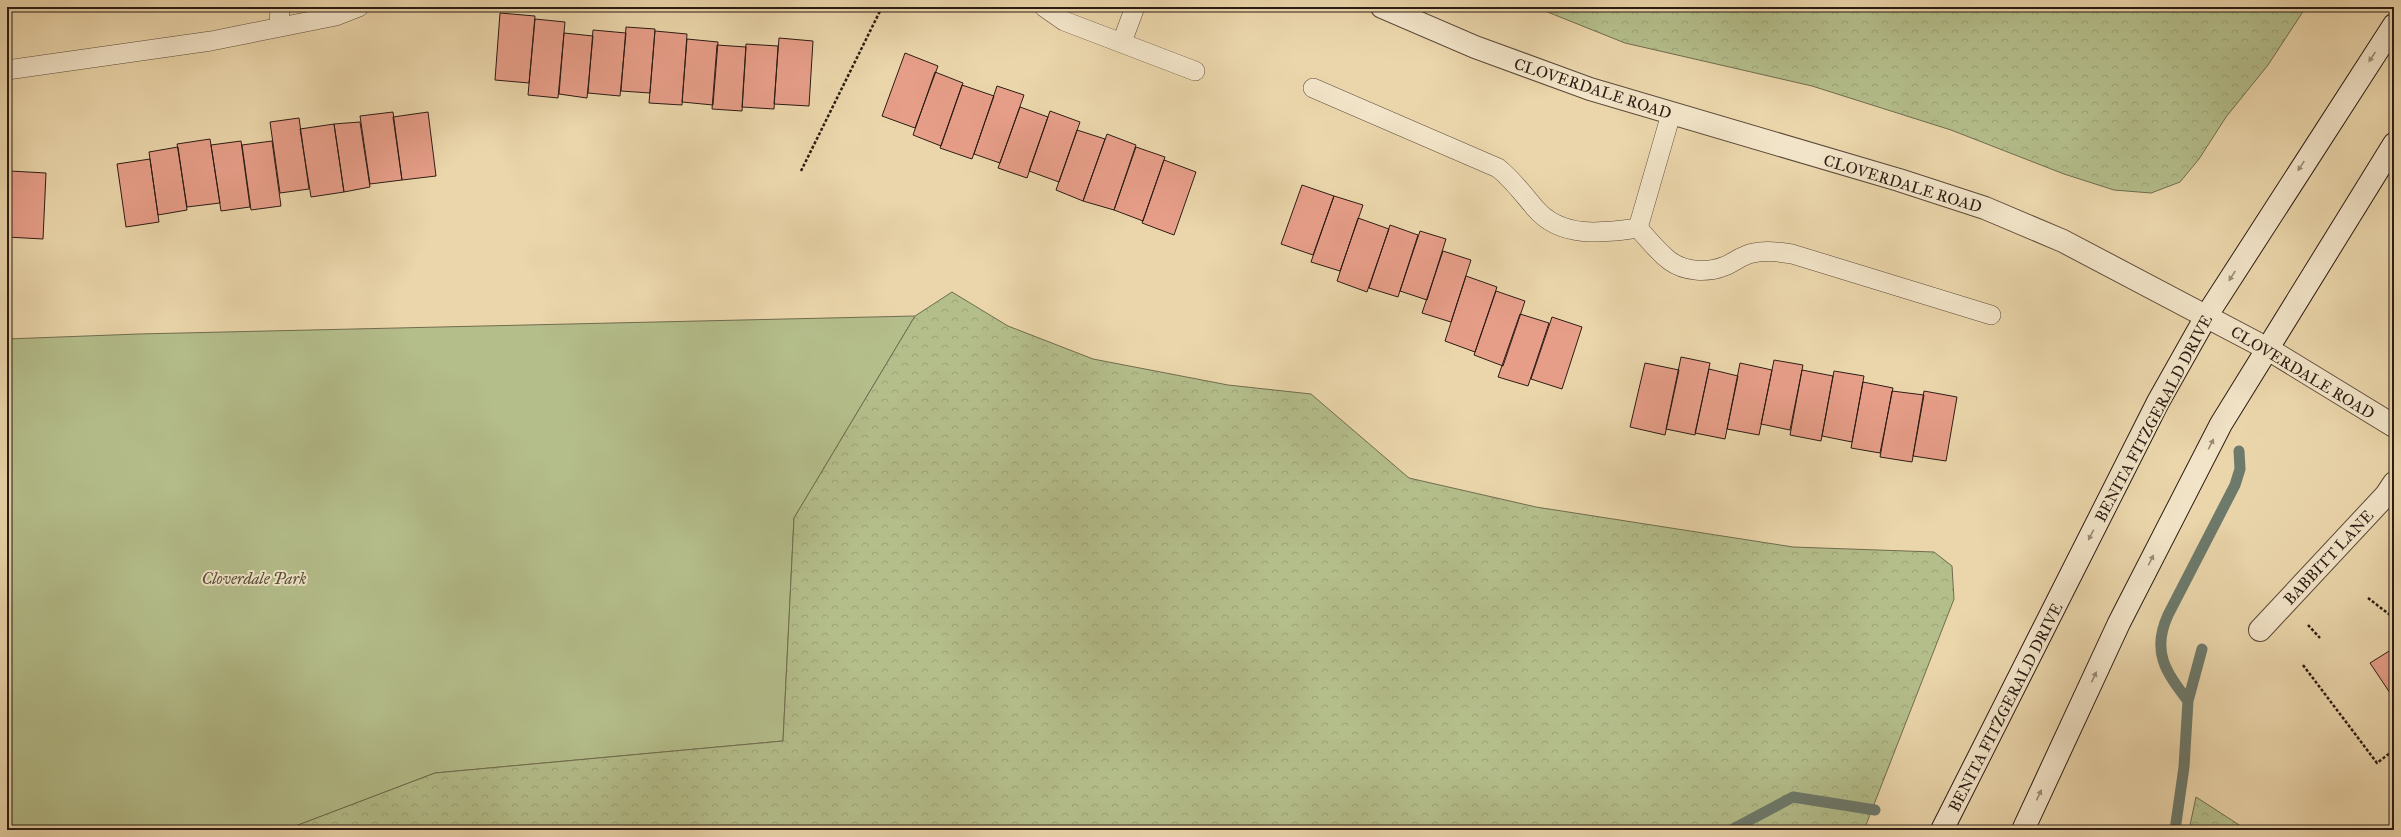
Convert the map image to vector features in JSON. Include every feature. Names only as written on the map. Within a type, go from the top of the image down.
[{"type":"main road","name":"CLOVERDALE ROAD","points":[[1382,7],[1490,52],[1590,89],[1899,180],[1985,208],[2063,241],[2207,315],[2268,349],[2394,426]]},
{"type":"main road","name":"BENITA FITZGERALD DRIVE","points":[[1942,830],[2158,402],[2207,315],[2394,25]]},
{"type":"main road","points":[[2023,830],[2123,616],[2221,424],[2394,144]]},
{"type":"main road","name":"BABBITT LANE","points":[[2260,630],[2386,495],[2394,483]]},
{"type":"lane","points":[[279,27],[280,7]]},
{"type":"lane","points":[[7,70],[212,41],[336,16],[359,7]]},
{"type":"lane","points":[[1044,7],[1064,21],[1195,71]]},
{"type":"lane","points":[[1122,42],[1135,7]]},
{"type":"lane","points":[[1313,88],[1498,168],[1514,181],[1536,209],[1552,223],[1570,230],[1592,232],[1638,228]]},
{"type":"lane","points":[[1638,228],[1671,114]]},
{"type":"lane","points":[[1638,228],[1671,262],[1687,269],[1706,271],[1725,266],[1742,256],[1755,253],[1786,253],[1991,315]]},
{"type":"path","points":[[801,171],[882,7]]},
{"type":"path","points":[[2368,598],[2394,618]]},
{"type":"path","points":[[2303,665],[2377,763],[2394,750]]},
{"type":"green space","points":[[1535,7],[2306,7],[2268,65],[2226,117],[2199,159],[2180,182],[2151,193],[2114,190],[2064,174],[1951,130],[1812,86],[1625,43]]},
{"type":"green space","points":[[952,292],[1008,326],[1093,359],[1228,385],[1311,394],[1409,478],[1536,507],[1793,547],[1934,552],[1952,566],[1954,599],[1864,830],[285,830],[435,773],[783,741],[794,518],[915,316]]},
{"type":"green space","name":"Cloverdale Park","points":[[915,316],[794,518],[783,741],[435,773],[285,830],[7,830],[7,339],[139,334]]},
{"type":"green space","points":[[2196,797],[2247,830],[2189,830]]},
{"type":"building","points":[[500,13],[535,16],[529,83],[495,80]]},
{"type":"building","points":[[535,19],[565,22],[558,98],[528,95]]},
{"type":"building","points":[[626,27],[655,29],[650,93],[621,91]]},
{"type":"building","points":[[593,30],[626,33],[620,96],[588,93]]},
{"type":"building","points":[[655,31],[687,34],[682,105],[649,103]]},
{"type":"building","points":[[564,33],[593,36],[587,98],[559,94]]},
{"type":"building","points":[[779,38],[813,41],[809,106],[774,104]]},
{"type":"building","points":[[687,39],[718,42],[713,105],[682,102]]},
{"type":"building","points":[[746,44],[778,46],[774,109],[742,107]]},
{"type":"building","points":[[717,45],[746,47],[742,111],[712,109]]},
{"type":"building","points":[[905,53],[938,66],[915,128],[882,116]]},
{"type":"building","points":[[935,72],[963,83],[941,146],[913,135]]},
{"type":"building","points":[[962,85],[994,96],[972,159],[940,148]]},
{"type":"building","points":[[997,86],[1024,95],[1000,163],[974,154]]},
{"type":"building","points":[[1020,107],[1048,117],[1027,178],[998,168]]},
{"type":"building","points":[[1050,111],[1080,122],[1059,182],[1029,171]]},
{"type":"building","points":[[393,112],[402,180],[370,184],[360,116]]},
{"type":"building","points":[[428,112],[436,176],[402,180],[393,117]]},
{"type":"building","points":[[299,118],[309,189],[280,193],[270,122]]},
{"type":"building","points":[[360,122],[370,187],[344,192],[334,124]]},
{"type":"building","points":[[334,124],[344,192],[311,197],[300,129]]},
{"type":"building","points":[[1077,130],[1105,139],[1083,201],[1056,190]]},
{"type":"building","points":[[1107,134],[1136,145],[1114,210],[1083,201]]},
{"type":"building","points":[[210,139],[220,203],[187,207],[177,144]]},
{"type":"building","points":[[241,141],[250,207],[221,211],[211,145]]},
{"type":"building","points":[[272,141],[281,206],[251,210],[242,145]]},
{"type":"building","points":[[178,147],[187,210],[158,215],[149,152]]},
{"type":"building","points":[[1136,147],[1165,157],[1143,221],[1114,210]]},
{"type":"building","points":[[150,159],[159,222],[126,227],[117,164]]},
{"type":"building","points":[[1164,160],[1196,172],[1174,235],[1142,223]]},
{"type":"building","points":[[10,171],[46,173],[43,239],[7,237]]},
{"type":"building","points":[[7,177],[9,177],[7,239]]},
{"type":"building","points":[[1302,185],[1334,196],[1313,255],[1281,244]]},
{"type":"building","points":[[1334,196],[1363,205],[1340,271],[1311,262]]},
{"type":"building","points":[[1358,218],[1389,229],[1367,292],[1337,281]]},
{"type":"building","points":[[1390,225],[1418,235],[1398,297],[1369,288]]},
{"type":"building","points":[[1420,231],[1446,239],[1427,300],[1400,291]]},
{"type":"building","points":[[1443,251],[1471,260],[1451,322],[1422,313]]},
{"type":"building","points":[[1466,276],[1497,287],[1475,352],[1445,341]]},
{"type":"building","points":[[1496,291],[1525,301],[1503,366],[1474,355]]},
{"type":"building","points":[[1520,314],[1549,323],[1528,386],[1498,377]]},
{"type":"building","points":[[1552,317],[1582,327],[1562,389],[1531,379]]},
{"type":"building","points":[[1681,357],[1710,363],[1695,435],[1666,429]]},
{"type":"building","points":[[1774,360],[1803,365],[1790,430],[1761,424]]},
{"type":"building","points":[[1645,363],[1679,370],[1665,435],[1630,427]]},
{"type":"building","points":[[1740,363],[1772,370],[1759,435],[1727,429]]},
{"type":"building","points":[[1709,369],[1738,376],[1725,439],[1695,433]]},
{"type":"building","points":[[1802,370],[1833,376],[1821,441],[1790,435]]},
{"type":"building","points":[[1834,371],[1864,376],[1852,442],[1822,436]]},
{"type":"building","points":[[1863,382],[1893,388],[1880,453],[1851,448]]},
{"type":"building","points":[[1892,391],[1924,395],[1912,462],[1880,457]]},
{"type":"building","points":[[1924,391],[1957,397],[1946,461],[1913,456]]},
{"type":"building","points":[[2394,648],[2394,699],[2370,663]]},
{"type":"waterway","points":[[2188,701],[2173,681],[2163,661],[2161,651],[2163,628],[2168,615],[2235,485],[2240,469],[2239,451]]},
{"type":"waterway","points":[[2175,830],[2184,767],[2188,701],[2202,649]]},
{"type":"waterway","points":[[1731,830],[1793,797],[1875,810]]}]
